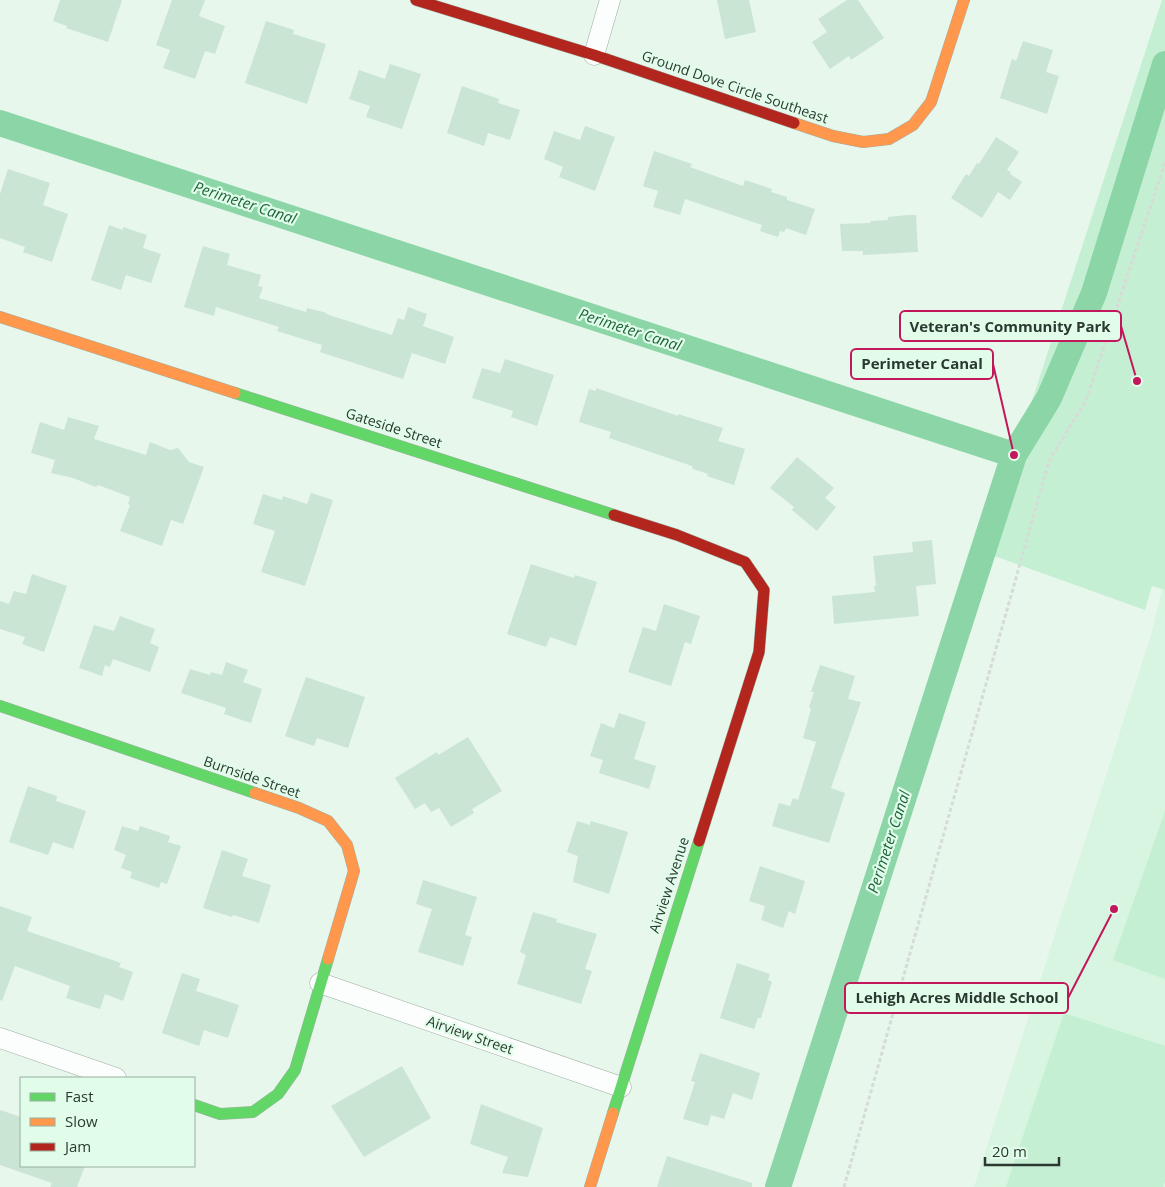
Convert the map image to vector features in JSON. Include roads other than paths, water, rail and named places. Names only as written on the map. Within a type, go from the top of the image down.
[{"type":"street","name":"Ground Dove Circle Southeast","points":[[416,0],[594,55],[833,136],[863,142],[889,139],[913,125],[931,102],[964,0]]},
{"type":"street","points":[[594,55],[610,0]]},
{"type":"street","name":"Gateside Street","points":[[0,316],[677,535],[745,562],[764,590]]},
{"type":"street","name":"Airview Avenue","points":[[590,1187],[758,652],[764,590]]},
{"type":"street","name":"Burnside Street","points":[[0,706],[299,808],[328,821],[347,845],[354,872],[295,1070],[278,1094],[253,1112],[220,1114],[195,1105]]},
{"type":"street","name":"Airview Street","points":[[320,983],[621,1088]]},
{"type":"street","points":[[0,1038],[113,1077]]},
{"type":"waterway","points":[[1014,455],[1049,398],[1094,293],[1165,64]]},
{"type":"waterway","name":"Perimeter Canal","points":[[0,123],[1014,455],[778,1187]]},
{"type":"place","name":"Veteran's Community Park","points":[[1137,381]]},
{"type":"place","name":"Perimeter Canal","points":[[1014,455]]},
{"type":"place","name":"Lehigh Acres Middle School","points":[[1114,909]]}]
